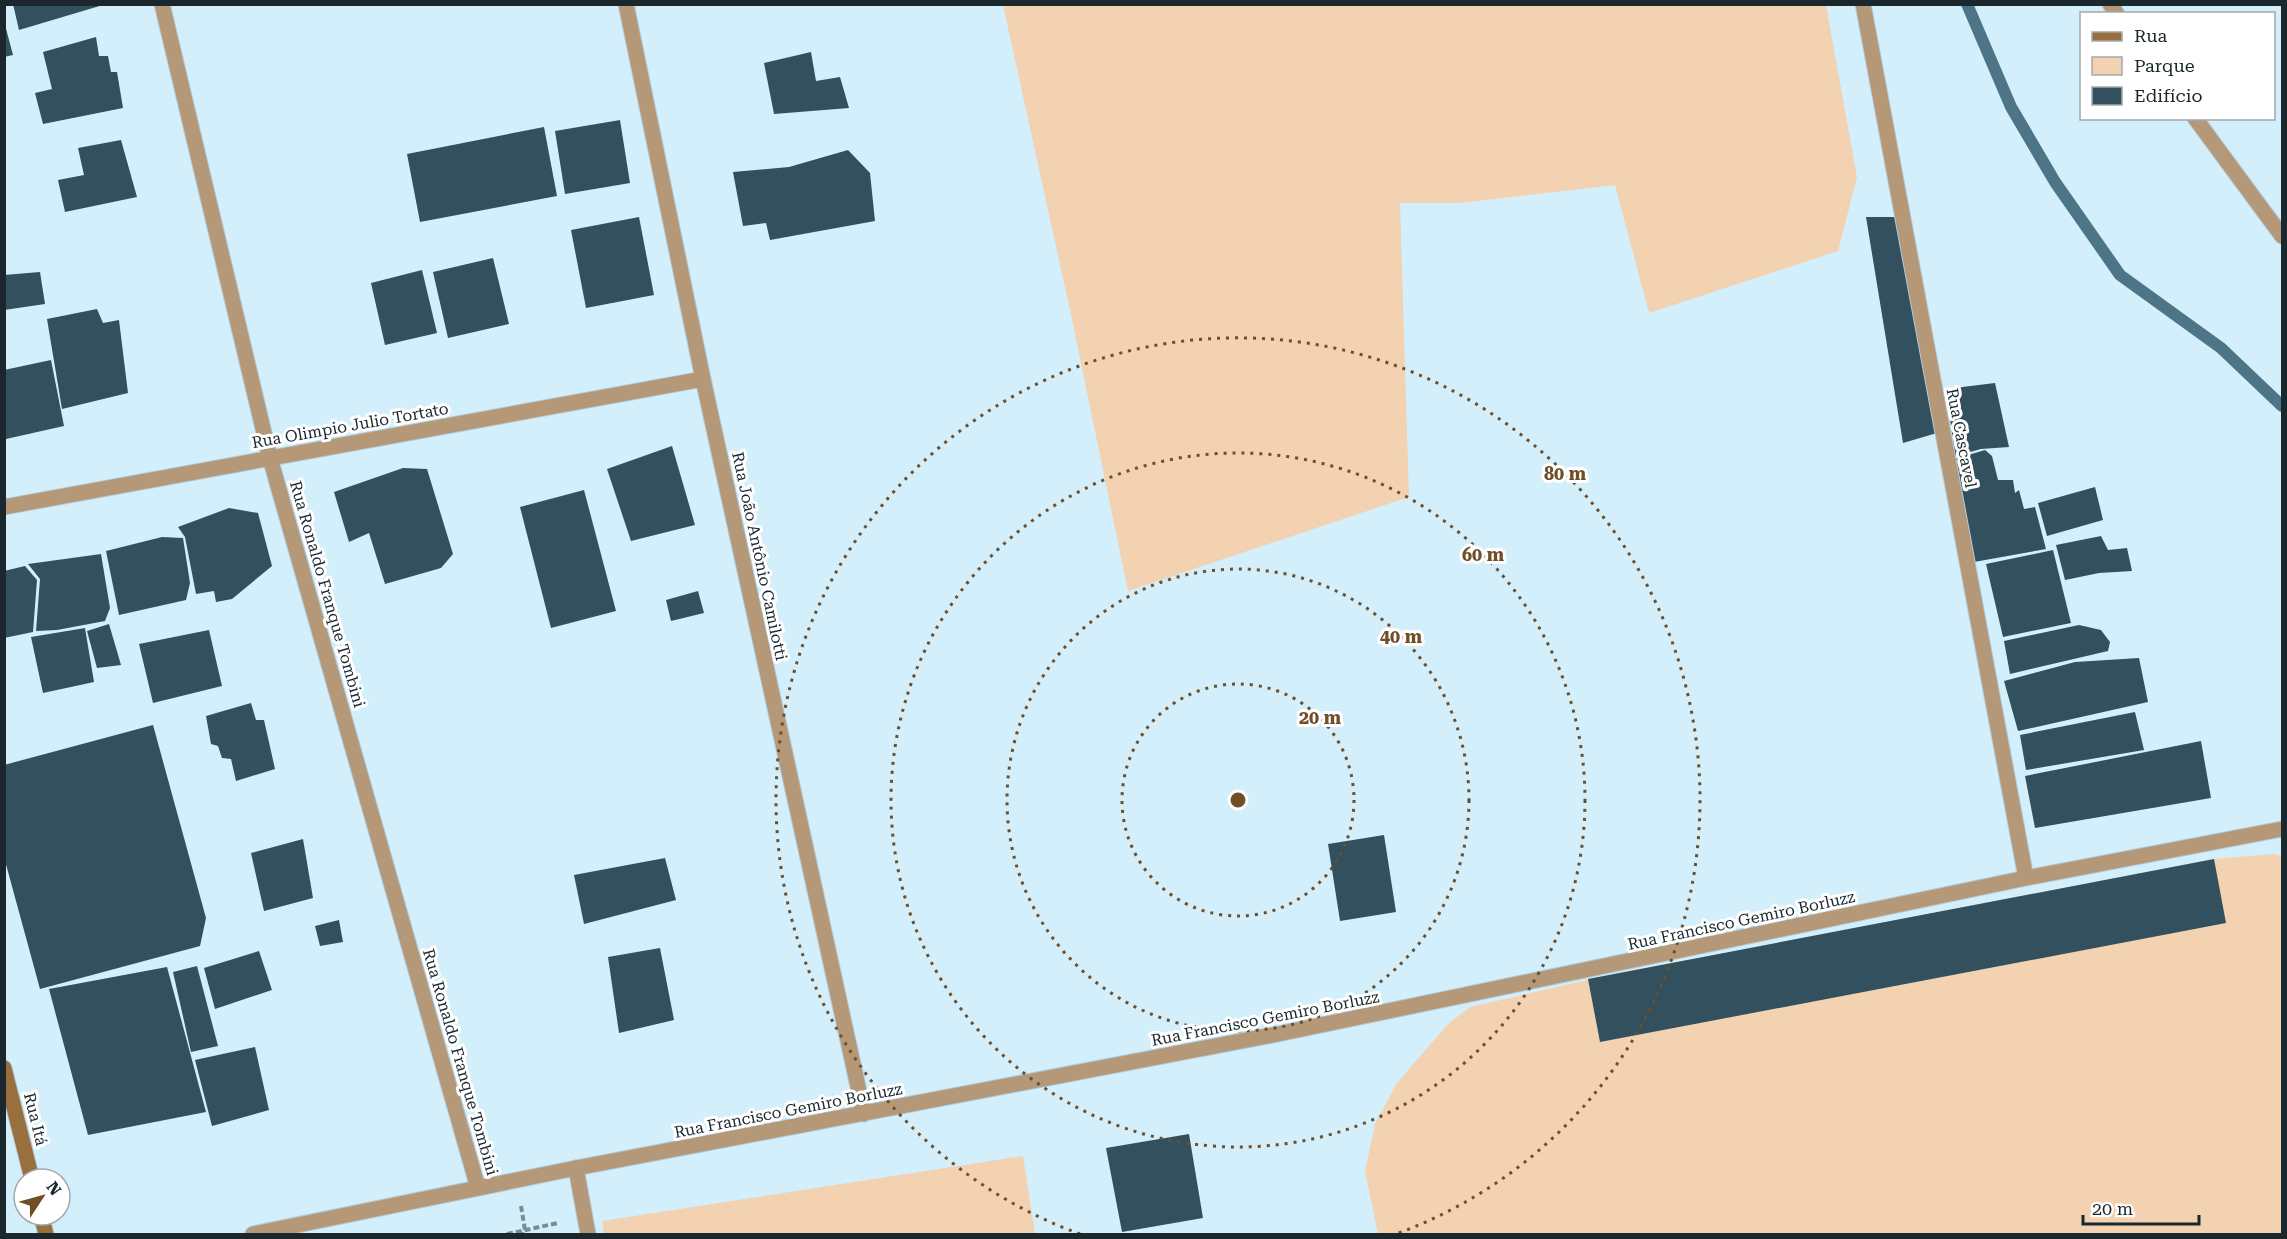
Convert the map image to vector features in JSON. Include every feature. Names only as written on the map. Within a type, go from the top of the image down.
[{"type":"street","name":"Rua Ronaldo Franque Tombini","points":[[162,4],[270,458],[478,1188]]},
{"type":"street","name":"Rua João Antônio Camilotti","points":[[626,4],[703,379],[864,1114]]},
{"type":"street","name":"Rua Cascavel","points":[[1863,4],[2026,878]]},
{"type":"street","points":[[2196,120],[2283,236]]},
{"type":"street","name":"Rua Olimpio Julio Tortato","points":[[4,507],[703,379]]},
{"type":"street","name":"Rua Francisco Gemiro Borluzz","points":[[253,1234],[576,1168],[1397,1010],[2026,878],[2283,829]]},
{"type":"street","name":"Rua Itá","points":[[4,1068],[29,1167]]},
{"type":"street","points":[[576,1168],[588,1234]]},
{"type":"path","points":[[507,1234],[559,1223],[560,1228]]},
{"type":"green space","points":[[1003,5],[1826,5],[1857,177],[1838,251],[1649,313],[1615,185],[1459,203],[1400,203],[1409,497],[1128,591],[1070,310]]},
{"type":"green space","points":[[2273,854],[2282,856],[2282,1234],[1378,1234],[1365,1171],[1375,1124],[1397,1083],[1448,1024],[1470,1007],[1605,976],[2214,859]]},
{"type":"green space","points":[[1023,1156],[1035,1234],[604,1234],[602,1221]]},
{"type":"building","points":[[13,4],[103,4],[103,5],[19,30]]},
{"type":"building","points":[[4,21],[13,55],[4,57]]},
{"type":"building","points":[[96,37],[99,56],[108,56],[111,72],[117,72],[123,108],[43,124],[35,93],[52,89],[43,52]]},
{"type":"building","points":[[811,52],[816,81],[840,77],[849,108],[774,114],[764,63]]},
{"type":"building","points":[[620,120],[630,183],[565,194],[555,131]]},
{"type":"building","points":[[544,127],[557,196],[420,222],[407,154]]},
{"type":"building","points":[[121,140],[137,197],[65,212],[58,180],[84,175],[78,148]]},
{"type":"building","points":[[848,150],[870,173],[875,221],[770,240],[766,223],[743,226],[733,172],[789,167]]},
{"type":"building","points":[[639,217],[654,295],[586,308],[571,230]]},
{"type":"building","points":[[1866,217],[1899,217],[1937,433],[1903,443]]},
{"type":"building","points":[[493,258],[509,324],[448,338],[433,272]]},
{"type":"building","points":[[422,270],[437,333],[385,345],[371,283]]},
{"type":"building","points":[[40,272],[45,304],[4,310],[4,275]]},
{"type":"building","points":[[97,309],[103,323],[119,320],[128,393],[62,409],[47,319]]},
{"type":"building","points":[[51,360],[64,426],[6,439],[4,370]]},
{"type":"building","points":[[1995,383],[2009,447],[1981,449],[1955,456],[1946,389]]},
{"type":"building","points":[[672,446],[695,525],[631,541],[607,469]]},
{"type":"building","points":[[1985,450],[1992,456],[1998,480],[2013,480],[2015,493],[2019,490],[2024,509],[2035,507],[2046,549],[1974,562],[1955,459]]},
{"type":"building","points":[[403,468],[427,469],[453,554],[441,568],[385,584],[369,533],[349,542],[334,492]]},
{"type":"building","points":[[2095,487],[2103,520],[2047,536],[2038,503]]},
{"type":"building","points":[[584,490],[616,611],[551,628],[520,507]]},
{"type":"building","points":[[229,508],[258,513],[272,566],[232,599],[216,602],[214,591],[196,594],[185,537],[178,527]]},
{"type":"building","points":[[2101,536],[2108,550],[2127,548],[2132,571],[2099,573],[2065,580],[2056,545]]},
{"type":"building","points":[[162,537],[183,538],[190,583],[186,600],[119,615],[106,551]]},
{"type":"building","points":[[2053,550],[2071,623],[2003,637],[1986,564]]},
{"type":"building","points":[[101,554],[110,608],[105,621],[57,630],[36,631],[40,579],[28,564]]},
{"type":"building","points":[[25,566],[37,580],[33,632],[4,638],[4,571]]},
{"type":"building","points":[[698,591],[704,613],[671,621],[666,600]]},
{"type":"building","points":[[109,624],[121,665],[97,668],[87,631]]},
{"type":"building","points":[[2079,625],[2101,630],[2110,642],[2108,651],[2010,674],[2004,641]]},
{"type":"building","points":[[85,628],[94,682],[43,693],[31,637]]},
{"type":"building","points":[[209,630],[222,686],[153,703],[139,644]]},
{"type":"building","points":[[2139,658],[2148,702],[2018,731],[2004,681],[2075,662]]},
{"type":"building","points":[[251,703],[256,720],[264,720],[275,769],[236,781],[231,759],[222,758],[218,746],[211,744],[206,716]]},
{"type":"building","points":[[2135,712],[2144,750],[2026,770],[2020,735]]},
{"type":"building","points":[[153,725],[206,918],[200,946],[40,989],[4,857],[4,765]]},
{"type":"building","points":[[2201,741],[2211,798],[2035,828],[2025,776]]},
{"type":"building","points":[[1384,835],[1396,912],[1340,921],[1328,844]]},
{"type":"building","points":[[303,839],[313,898],[264,911],[251,853]]},
{"type":"building","points":[[665,858],[676,900],[584,924],[574,875]]},
{"type":"building","points":[[2214,859],[2226,923],[1600,1042],[1588,979]]},
{"type":"building","points":[[339,920],[343,942],[320,946],[315,926]]},
{"type":"building","points":[[660,948],[674,1020],[619,1033],[608,957]]},
{"type":"building","points":[[259,951],[272,990],[215,1009],[204,968]]},
{"type":"building","points":[[197,966],[218,1046],[191,1052],[173,972]]},
{"type":"building","points":[[167,967],[206,1112],[88,1135],[49,989]]},
{"type":"building","points":[[255,1047],[269,1110],[212,1126],[195,1060]]},
{"type":"building","points":[[1189,1134],[1203,1218],[1122,1232],[1106,1148]]},
{"type":"waterway","points":[[1967,4],[2011,107],[2055,182],[2120,275],[2221,348],[2282,406]]}]
